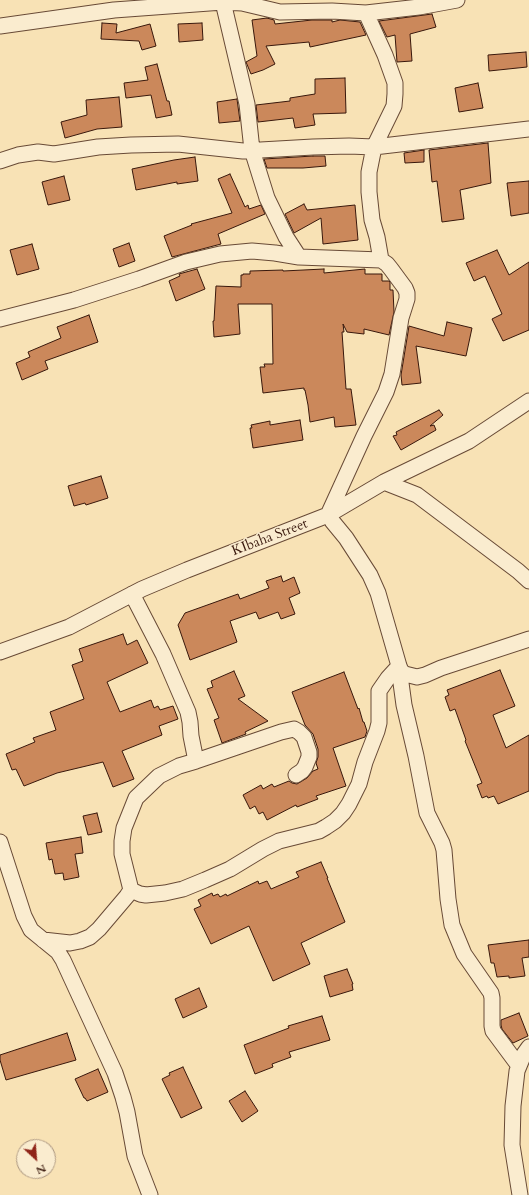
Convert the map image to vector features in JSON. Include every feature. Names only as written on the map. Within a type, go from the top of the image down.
[{"type":"street","points":[[0,26],[114,10],[222,2],[242,3],[280,12],[332,11],[366,13],[419,7],[457,0]]},
{"type":"street","points":[[222,2],[247,104],[252,150],[267,198],[286,237],[299,257]]},
{"type":"street","points":[[366,13],[385,55],[395,83],[394,106],[374,147],[369,172],[369,192],[372,220],[381,260]]},
{"type":"street","points":[[0,161],[18,155],[38,152],[54,154],[98,147],[131,145],[178,144],[243,151],[313,147],[374,147],[529,129]]},
{"type":"street","points":[[0,319],[74,300],[186,262],[220,254],[252,251],[275,252],[299,257],[381,260],[387,264],[405,288],[407,299],[401,318],[392,374],[386,392],[364,436],[330,518],[346,538],[370,575],[378,593],[400,669],[404,705],[427,813],[444,850],[452,925],[464,954],[491,993],[493,1030],[519,1066]]},
{"type":"street","name":"KIbaha Street","points":[[0,652],[69,627],[132,594],[186,570],[330,518],[384,482],[469,441],[529,400]]},
{"type":"street","points":[[384,482],[417,495],[518,571],[529,581]]},
{"type":"street","points":[[132,594],[163,654],[188,712],[196,762]]},
{"type":"street","points":[[400,669],[409,675],[417,677],[529,639]]},
{"type":"street","points":[[131,890],[146,895],[183,889],[230,869],[263,849],[280,841],[319,830],[335,821],[349,804],[359,784],[365,762],[377,731],[379,723],[379,691],[388,678],[400,669]]},
{"type":"street","points":[[131,890],[122,854],[124,828],[136,798],[159,776],[179,766],[196,762],[281,732],[294,729],[304,737],[310,757],[302,772],[296,775]]},
{"type":"street","points":[[0,842],[24,916],[31,930],[58,952],[63,960],[115,1073],[127,1112],[135,1156],[150,1195]]},
{"type":"street","points":[[43,940],[70,943],[90,937],[99,929],[131,890]]},
{"type":"street","points":[[520,1195],[512,1145],[512,1131],[516,1076],[519,1066],[529,1047]]},
{"type":"building","points":[[432,14],[436,27],[410,34],[412,61],[397,62],[395,35],[387,37],[379,21]]},
{"type":"building","points":[[267,18],[274,20],[275,24],[312,20],[360,22],[366,35],[310,47],[309,42],[266,46],[275,64],[251,74],[246,62],[257,56],[252,20]]},
{"type":"building","points":[[102,23],[117,24],[116,33],[150,24],[156,46],[142,50],[139,41],[101,39]]},
{"type":"building","points":[[202,23],[203,40],[179,42],[178,24]]},
{"type":"building","points":[[526,52],[527,67],[489,71],[488,55]]},
{"type":"building","points":[[157,64],[172,115],[156,118],[151,95],[126,98],[124,83],[148,80],[145,67]]},
{"type":"building","points":[[345,78],[346,113],[313,114],[315,125],[295,128],[293,118],[258,122],[256,105],[290,101],[290,98],[315,94],[315,79]]},
{"type":"building","points":[[478,83],[483,108],[459,112],[455,88]]},
{"type":"building","points":[[119,97],[122,127],[97,129],[65,138],[61,122],[87,115],[86,100]]},
{"type":"building","points":[[237,99],[240,121],[219,123],[217,102]]},
{"type":"building","points":[[488,143],[491,183],[460,190],[464,219],[442,222],[437,181],[432,182],[429,150]]},
{"type":"building","points":[[424,150],[424,162],[405,163],[404,153]]},
{"type":"building","points":[[325,156],[326,166],[303,168],[267,168],[264,159]]},
{"type":"building","points":[[195,157],[198,181],[177,184],[177,182],[136,190],[132,169]]},
{"type":"building","points":[[230,174],[245,207],[248,205],[249,209],[261,205],[265,214],[218,234],[221,244],[172,257],[164,236],[192,225],[191,224],[232,213],[218,179]]},
{"type":"building","points":[[64,176],[70,200],[48,205],[42,182]]},
{"type":"building","points":[[529,181],[529,213],[511,216],[507,183]]},
{"type":"building","points":[[304,204],[307,210],[355,205],[358,240],[323,244],[321,218],[294,233],[285,214]]},
{"type":"building","points":[[129,243],[135,261],[119,267],[113,249]]},
{"type":"building","points":[[32,244],[39,269],[17,275],[10,250]]},
{"type":"building","points":[[497,250],[509,275],[529,262],[529,330],[503,341],[492,319],[502,314],[485,276],[474,281],[466,263]]},
{"type":"building","points":[[197,269],[205,289],[176,301],[169,281],[180,276],[179,274]]},
{"type":"building","points":[[324,269],[324,273],[365,269],[365,274],[382,274],[382,281],[389,281],[390,290],[393,290],[394,312],[389,335],[364,329],[364,334],[347,332],[343,324],[344,332],[342,332],[346,389],[351,389],[356,425],[335,427],[334,417],[310,422],[304,388],[263,393],[260,367],[265,367],[264,364],[273,364],[272,304],[238,304],[240,334],[214,337],[213,321],[216,286],[241,287],[241,275],[250,274],[250,271]]},
{"type":"building","points":[[89,315],[98,342],[45,361],[48,369],[22,380],[16,363],[30,357],[28,352],[61,338],[57,327]]},
{"type":"building","points":[[447,322],[472,328],[466,356],[416,346],[421,383],[402,385],[401,375],[409,326],[444,336]]},
{"type":"building","points":[[439,410],[443,415],[430,426],[434,425],[436,430],[401,450],[393,436],[397,435],[396,432]]},
{"type":"building","points":[[300,420],[303,440],[253,448],[250,428],[252,428],[251,425],[270,421],[270,425]]},
{"type":"building","points":[[101,476],[108,498],[86,505],[85,503],[74,506],[68,486]]},
{"type":"building","points":[[281,576],[283,582],[294,577],[300,593],[289,598],[295,614],[281,619],[278,612],[259,619],[256,612],[230,621],[237,642],[190,660],[178,625],[185,613],[238,594],[240,599],[269,588],[266,581]]},
{"type":"building","points":[[123,634],[127,645],[137,640],[148,663],[107,682],[120,712],[151,700],[154,708],[158,706],[160,710],[173,706],[178,719],[159,726],[162,735],[122,751],[134,779],[113,787],[103,762],[57,773],[24,786],[16,769],[12,770],[6,754],[35,742],[33,738],[56,730],[50,712],[84,699],[72,665],[83,661],[79,649]]},
{"type":"building","points":[[500,670],[515,706],[493,715],[506,748],[529,735],[529,791],[498,804],[494,796],[482,798],[477,785],[482,783],[465,741],[466,740],[455,709],[450,711],[445,697],[449,695],[447,690]]},
{"type":"building","points":[[234,671],[245,696],[238,699],[268,721],[245,732],[246,734],[222,743],[214,720],[219,718],[207,689],[213,687],[211,681]]},
{"type":"building","points":[[344,672],[367,731],[365,737],[333,748],[346,786],[316,796],[318,799],[297,807],[296,805],[267,820],[263,812],[259,814],[255,806],[250,809],[243,795],[261,785],[263,789],[272,784],[274,787],[289,781],[297,784],[307,778],[313,771],[318,769],[316,763],[318,749],[313,734],[305,725],[292,692]]},
{"type":"building","points":[[97,813],[102,832],[88,835],[83,816]]},
{"type":"building","points":[[81,837],[83,853],[75,854],[79,877],[64,880],[63,873],[55,874],[52,859],[49,860],[46,843]]},
{"type":"building","points":[[321,862],[345,922],[301,943],[310,964],[273,981],[249,926],[211,944],[194,909],[201,906],[198,900],[212,893],[213,896],[218,894],[220,897],[226,894],[227,896],[258,881],[259,884],[267,881],[271,889],[299,877],[296,872]]},
{"type":"building","points":[[529,940],[529,957],[522,958],[525,976],[509,978],[509,976],[497,977],[494,963],[491,963],[488,945]]},
{"type":"building","points":[[347,969],[353,984],[353,990],[330,997],[324,976]]},
{"type":"building","points":[[199,988],[207,1007],[183,1018],[175,999]]},
{"type":"building","points":[[519,1013],[528,1036],[513,1043],[502,1029],[501,1020]]},
{"type":"building","points":[[322,1016],[330,1040],[289,1052],[291,1057],[272,1064],[273,1067],[255,1074],[244,1045],[289,1028],[288,1026]]},
{"type":"building","points":[[67,1033],[76,1060],[6,1080],[0,1055]]},
{"type":"building","points":[[183,1067],[202,1108],[181,1118],[162,1079],[170,1075],[169,1073]]},
{"type":"building","points":[[98,1069],[108,1092],[87,1101],[75,1079]]},
{"type":"building","points":[[245,1091],[258,1111],[242,1122],[229,1101]]}]
